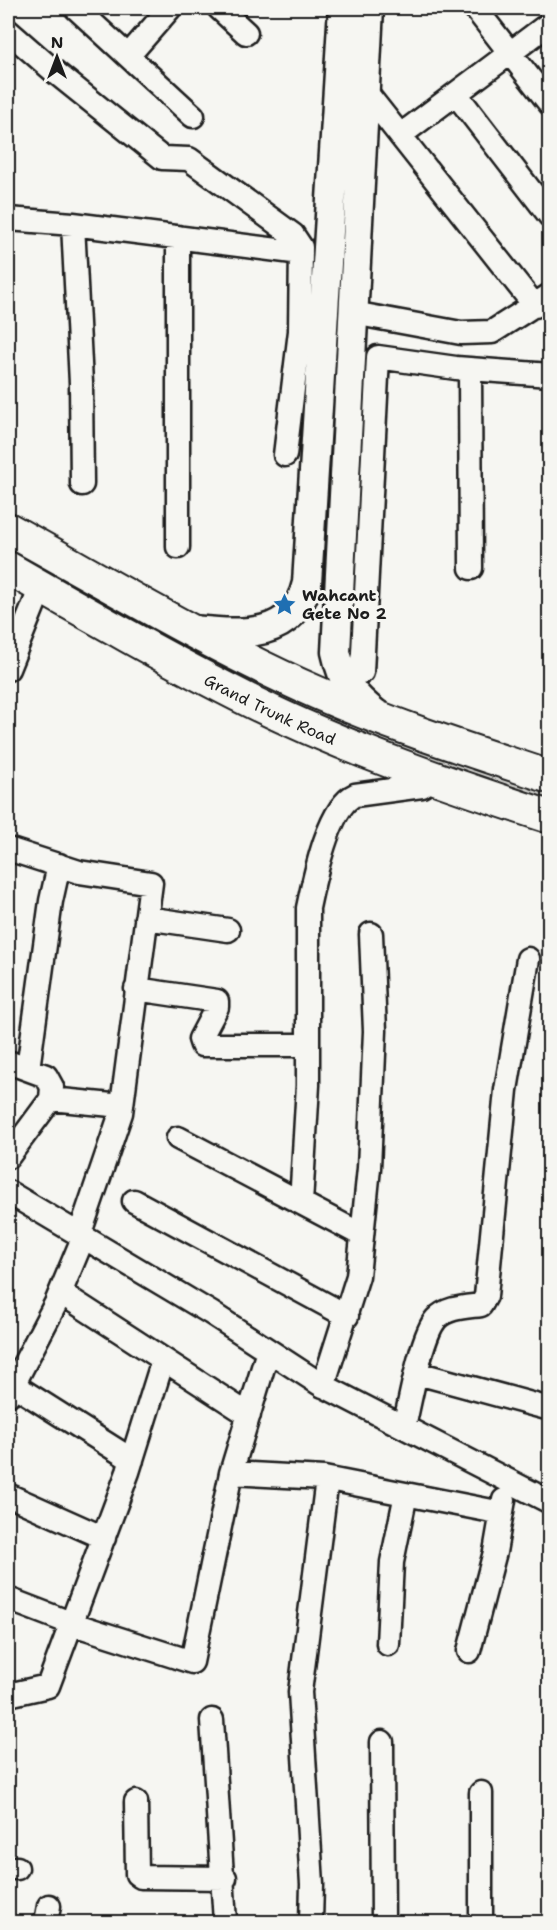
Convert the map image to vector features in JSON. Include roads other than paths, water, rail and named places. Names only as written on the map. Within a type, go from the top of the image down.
[{"type":"highway","name":"Grand Trunk Road","points":[[8,529],[190,630],[318,693],[381,719],[549,777]]},
{"type":"highway","name":"Grand Trunk Road","points":[[8,568],[96,620],[253,703],[434,777],[549,817]]},
{"type":"main road","points":[[343,8],[344,229],[353,313],[336,652],[340,670],[352,693],[381,719]]},
{"type":"main road","points":[[190,630],[228,633],[263,631],[289,615],[303,600],[307,583],[344,229],[365,91],[369,8]]},
{"type":"street","points":[[76,8],[193,116]]},
{"type":"street","points":[[128,56],[170,8]]},
{"type":"street","points":[[219,8],[246,33]]},
{"type":"street","points":[[475,8],[549,104]]},
{"type":"street","points":[[402,134],[549,23]]},
{"type":"street","points":[[8,31],[162,158],[189,159],[293,235],[301,247],[300,331],[285,455]]},
{"type":"street","points":[[353,313],[461,333],[492,332],[542,301],[365,91]]},
{"type":"street","points":[[456,94],[549,216]]},
{"type":"street","points":[[8,219],[73,224],[301,253]]},
{"type":"street","points":[[73,224],[81,383],[82,484]]},
{"type":"street","points":[[178,237],[178,547]]},
{"type":"street","points":[[362,672],[378,357],[470,369],[549,375]]},
{"type":"street","points":[[470,369],[471,568]]},
{"type":"street","points":[[8,669],[41,587]]},
{"type":"street","points":[[301,1203],[308,1045],[308,908],[334,818],[346,799],[355,795],[422,786],[434,777]]},
{"type":"street","points":[[8,849],[79,872],[151,883],[122,1106],[61,1293],[10,1390],[132,1460]]},
{"type":"street","points":[[8,1157],[51,1099],[52,1087],[46,1076],[18,1066],[59,865]]},
{"type":"street","points":[[146,918],[228,930]]},
{"type":"street","points":[[323,1386],[358,1276],[375,1031],[371,934]]},
{"type":"street","points":[[404,1427],[427,1334],[437,1318],[451,1310],[481,1305],[486,1296],[506,1090],[528,959]]},
{"type":"street","points":[[136,989],[217,1001],[217,1007],[200,1039],[202,1045],[308,1045]]},
{"type":"street","points":[[51,1099],[122,1106]]},
{"type":"street","points":[[178,1138],[362,1235]]},
{"type":"street","points":[[8,1192],[323,1386],[549,1502]]},
{"type":"street","points":[[134,1201],[347,1316]]},
{"type":"street","points":[[61,1293],[249,1415]]},
{"type":"street","points":[[8,1599],[73,1624],[192,1662],[231,1473],[268,1351]]},
{"type":"street","points":[[8,1695],[48,1686],[73,1624],[132,1460],[163,1360]]},
{"type":"street","points":[[417,1373],[549,1409]]},
{"type":"street","points":[[231,1473],[327,1479],[502,1513]]},
{"type":"street","points":[[311,1923],[312,1884],[300,1692],[327,1479]]},
{"type":"street","points":[[469,1651],[495,1552],[507,1481]]},
{"type":"street","points":[[388,1644],[393,1562],[406,1494]]},
{"type":"street","points":[[8,1495],[104,1538]]},
{"type":"street","points":[[212,1720],[225,1878],[225,1923]]},
{"type":"street","points":[[382,1742],[383,1923]]},
{"type":"street","points":[[481,1793],[481,1923]]},
{"type":"street","points":[[136,1802],[137,1874],[141,1876],[225,1878]]},
{"type":"place","name":"Wahcant Gete No 2","points":[[284,604]]}]
